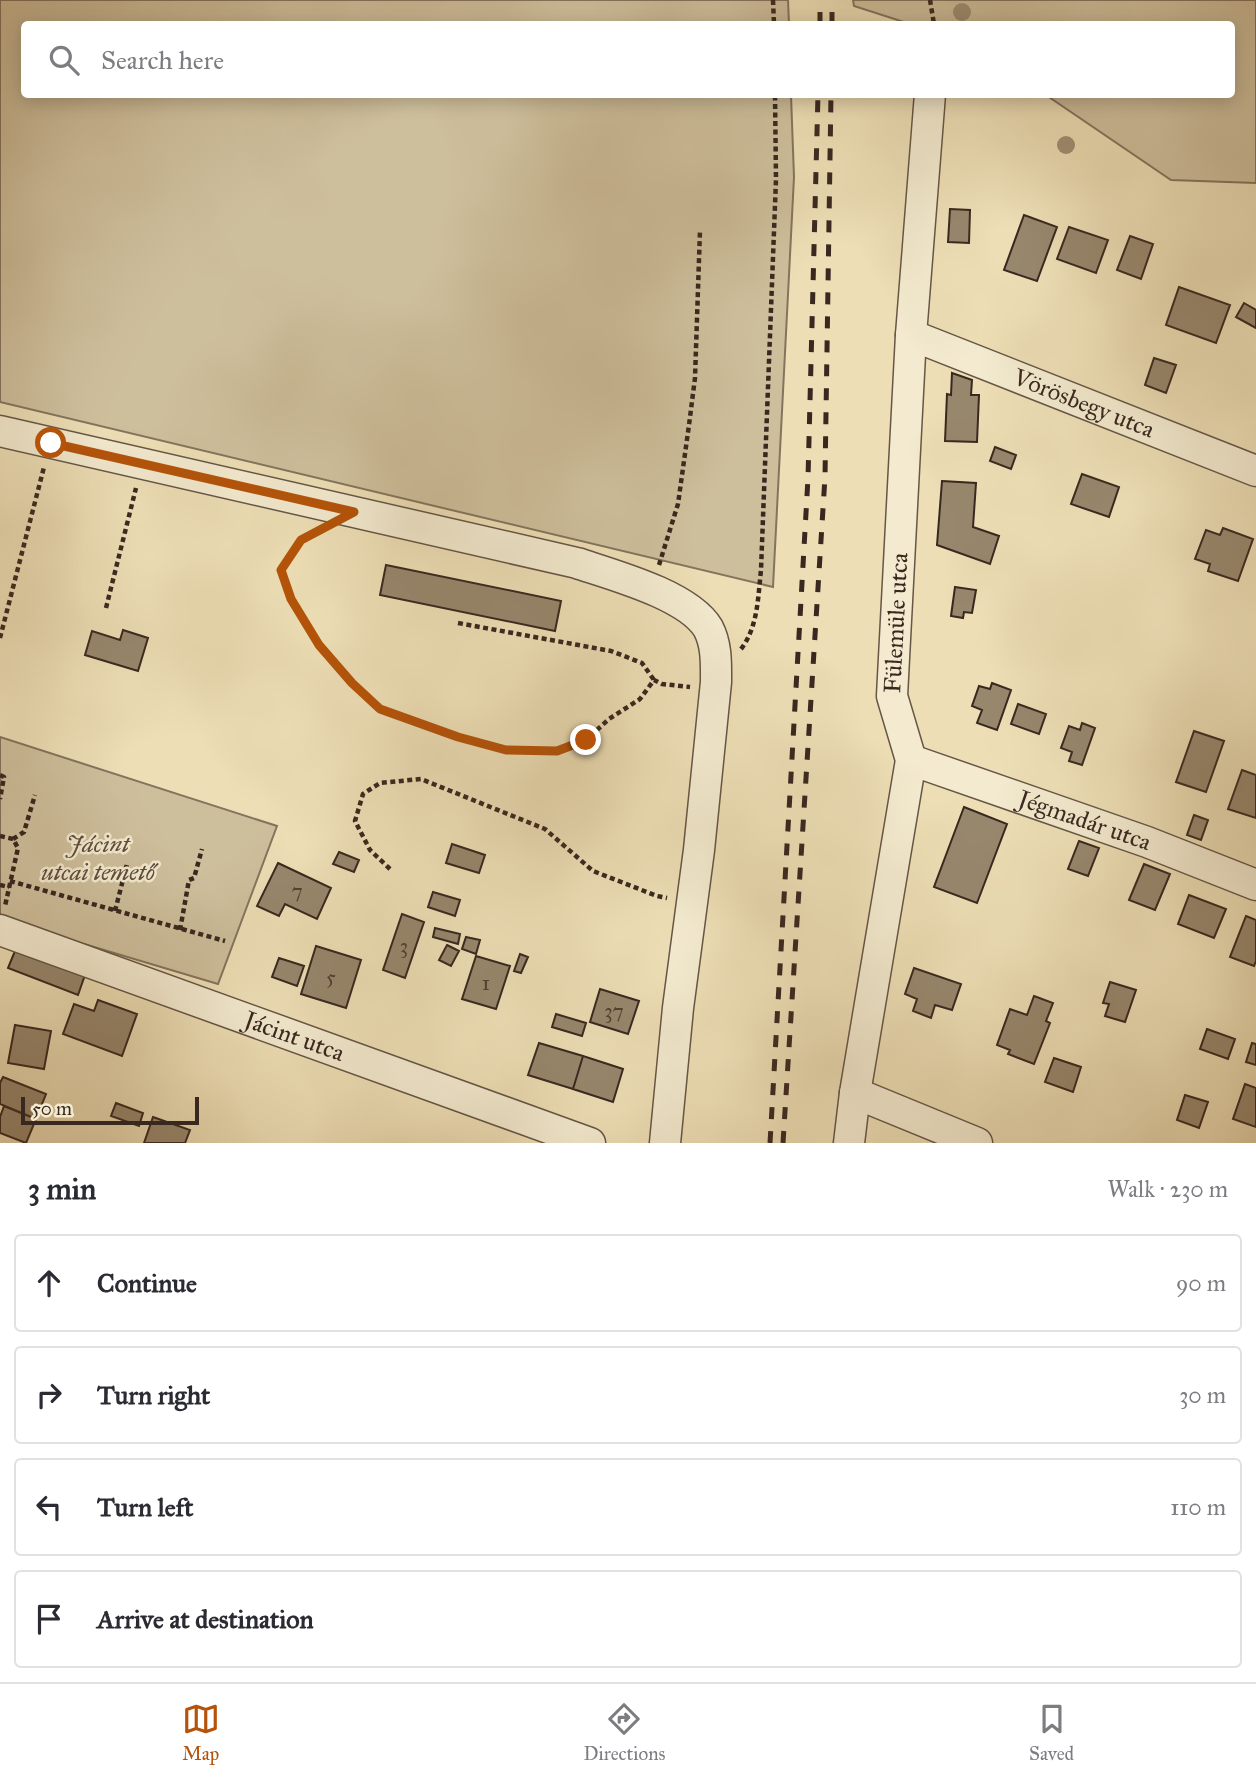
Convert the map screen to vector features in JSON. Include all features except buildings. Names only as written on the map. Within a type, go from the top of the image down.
[{"type":"street","name":"Fülemüle utca","points":[[849,1143],[911,760],[892,696],[911,335],[930,98]]},
{"type":"street","name":"Vörösbegy utca","points":[[911,335],[1256,471]]},
{"type":"street","points":[[0,431],[577,563],[644,586],[685,605],[707,628],[716,654],[714,696],[665,1143]]},
{"type":"street","name":"Jégmadár utca","points":[[911,760],[1147,842],[1256,885]]},
{"type":"street","name":"Jácint utca","points":[[2,920],[590,1143]]},
{"type":"street","points":[[855,1093],[977,1143]]},
{"type":"path","points":[[773,0],[774,21]]},
{"type":"path","points":[[930,0],[934,21]]},
{"type":"path","points":[[740,650],[748,639],[757,611],[761,570],[776,179],[775,98]]},
{"type":"path","points":[[644,586],[659,564],[678,504],[695,378],[699,230]]},
{"type":"path","points":[[0,638],[51,443]]},
{"type":"path","points":[[106,608],[142,464]]},
{"type":"path","points":[[354,512],[301,540],[281,570],[291,599],[319,645],[352,683],[380,709],[458,737],[506,750],[557,751],[586,740],[609,719],[640,699],[654,680]]},
{"type":"path","points":[[458,623],[611,651],[642,663],[654,680],[662,684],[691,687],[714,696]]},
{"type":"path","points":[[0,775],[4,777],[0,799]]},
{"type":"path","points":[[390,869],[370,850],[355,821],[363,793],[380,783],[421,779],[545,829],[593,871],[657,897],[692,902]]},
{"type":"path","points":[[13,839],[24,832],[35,795]]},
{"type":"path","points":[[0,835],[13,839],[18,848],[2,920]]},
{"type":"path","points":[[180,930],[189,880],[194,878],[202,849]]},
{"type":"path","points":[[115,911],[127,864]]},
{"type":"path","points":[[10,881],[225,942]]},
{"type":"path","points":[[0,885],[9,887]]},
{"type":"green space","points":[[0,0],[788,0],[789,21],[21,21],[21,98],[791,98],[794,177],[773,587],[0,402]]},
{"type":"green space","points":[[853,0],[1256,0],[1256,183],[1171,180],[1050,98],[1235,98],[1235,21],[901,21],[854,6]]},
{"type":"green space","name":"Jácint utcai temető","points":[[0,737],[277,826],[218,984],[0,919]]},
{"type":"railway","points":[[820,0],[820,21]]},
{"type":"railway","points":[[832,0],[832,21]]},
{"type":"railway","points":[[770,1143],[808,478],[818,98]]},
{"type":"railway","points":[[783,1143],[825,477],[831,98]]},
{"type":"route","points":[[51,443],[354,512],[301,540],[281,570],[291,599],[319,645],[352,683],[380,709],[458,737],[506,750],[557,751],[586,740]]}]
